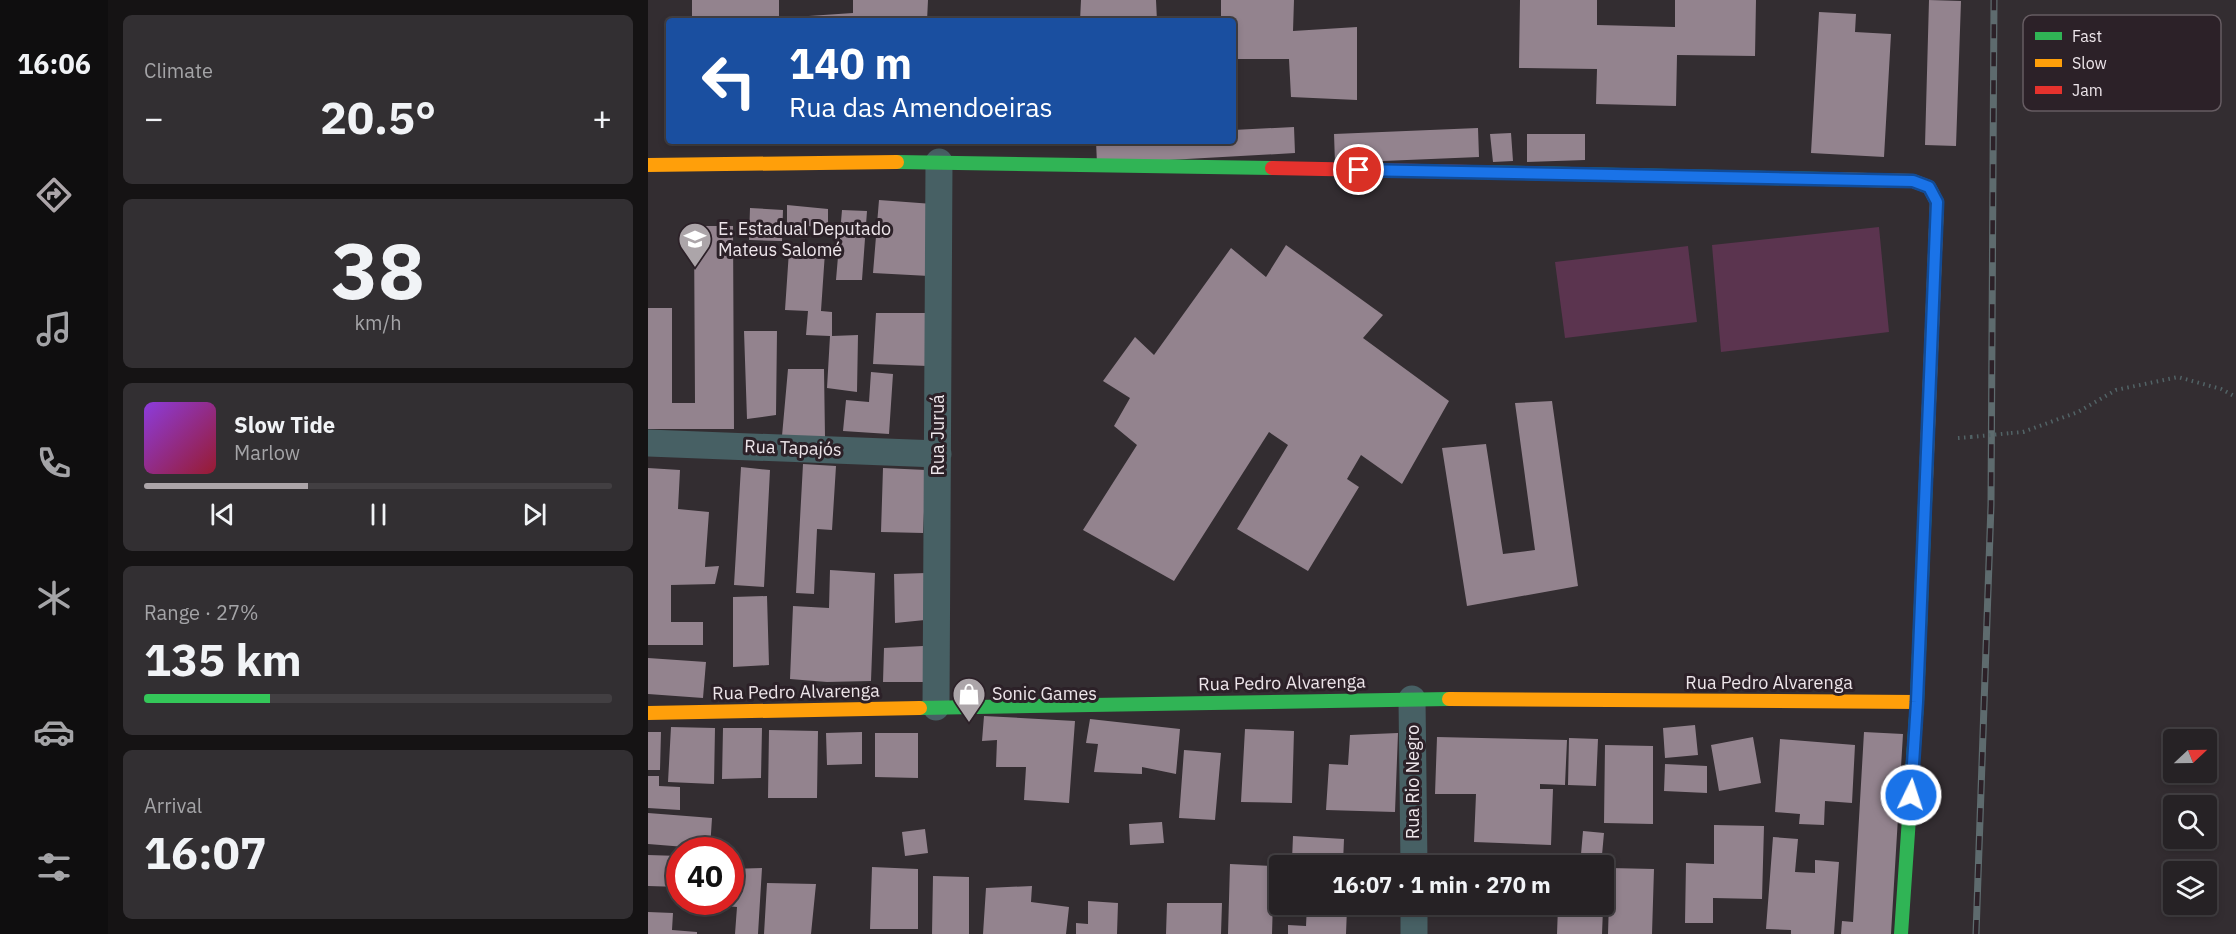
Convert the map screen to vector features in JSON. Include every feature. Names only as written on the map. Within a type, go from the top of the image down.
[{"type":"street","points":[[648,165],[939,162],[1913,181],[1929,187],[1937,202],[1917,702],[1901,934]]},
{"type":"street","name":"Rua Juruá","points":[[936,708],[939,162]]},
{"type":"street","name":"Rua Tapajós","points":[[648,443],[938,454]]},
{"type":"street","name":"Rua Pedro Alvarenga","points":[[648,713],[1412,699],[1917,702]]},
{"type":"street","name":"Rua Rio Negro","points":[[1412,699],[1414,855]]},
{"type":"street","points":[[1414,915],[1414,934]]},
{"type":"path","points":[[1971,437],[2023,432],[2078,412],[2116,390],[2178,377],[2221,389],[2236,397]]},
{"type":"shaded area","points":[[1879,227],[1889,332],[1721,352],[1712,245]]},
{"type":"shaded area","points":[[1688,246],[1697,322],[1565,338],[1555,262]]},
{"type":"building","points":[[692,0],[779,0],[779,18],[692,18]]},
{"type":"building","points":[[853,0],[928,0],[927,18],[779,18],[853,13]]},
{"type":"building","points":[[1081,0],[1156,0],[1157,18],[1080,18]]},
{"type":"building","points":[[1221,0],[1294,0],[1293,31],[1357,27],[1357,100],[1291,97],[1289,59],[1236,59],[1236,18],[1221,18]]},
{"type":"building","points":[[1520,0],[1597,0],[1597,25],[1675,27],[1675,0],[1756,0],[1755,56],[1677,55],[1676,106],[1596,104],[1597,69],[1519,68]]},
{"type":"building","points":[[1929,0],[1961,1],[1956,146],[1925,145]]},
{"type":"building","points":[[1819,12],[1856,14],[1855,32],[1891,34],[1884,157],[1811,153]]},
{"type":"building","points":[[1294,127],[1295,153],[1097,164],[1096,144],[1236,144],[1236,130]]},
{"type":"building","points":[[1478,128],[1479,157],[1335,163],[1334,134]]},
{"type":"building","points":[[1511,133],[1513,161],[1493,162],[1490,134]]},
{"type":"building","points":[[1527,134],[1585,134],[1585,160],[1527,162]]},
{"type":"building","points":[[879,200],[933,204],[929,276],[873,273]]},
{"type":"building","points":[[787,205],[828,209],[828,228],[787,224]]},
{"type":"building","points":[[750,208],[783,210],[782,241],[749,240]]},
{"type":"building","points":[[842,210],[867,211],[862,280],[836,280]]},
{"type":"building","points":[[694,226],[733,226],[734,429],[648,429],[648,308],[672,308],[672,403],[695,403]]},
{"type":"building","points":[[1286,245],[1383,315],[1363,338],[1449,401],[1402,484],[1361,455],[1347,479],[1359,487],[1308,571],[1237,529],[1288,445],[1269,432],[1174,581],[1083,530],[1137,445],[1114,426],[1130,398],[1103,381],[1135,337],[1154,355],[1231,248],[1266,277]]},
{"type":"building","points":[[789,251],[825,252],[821,311],[832,312],[832,336],[858,335],[857,392],[827,388],[830,336],[806,335],[808,311],[785,310]]},
{"type":"building","points":[[876,313],[929,313],[928,366],[873,364]]},
{"type":"building","points":[[744,331],[777,331],[776,415],[747,419]]},
{"type":"building","points":[[788,369],[824,369],[825,437],[782,436]]},
{"type":"building","points":[[871,372],[893,374],[889,434],[843,431],[846,400],[869,402]]},
{"type":"building","points":[[1552,401],[1578,586],[1467,606],[1442,448],[1486,444],[1503,554],[1535,550],[1515,403]]},
{"type":"building","points":[[803,464],[836,466],[832,530],[817,529],[814,594],[796,593]]},
{"type":"building","points":[[741,467],[770,470],[764,587],[734,585]]},
{"type":"building","points":[[648,468],[680,470],[678,509],[709,512],[705,567],[719,566],[715,584],[671,585],[671,622],[703,622],[703,645],[648,645]]},
{"type":"building","points":[[883,468],[926,470],[923,533],[881,532]]},
{"type":"building","points":[[830,570],[875,573],[871,681],[827,682],[790,679],[793,606],[829,608]]},
{"type":"building","points":[[926,573],[925,620],[895,623],[894,574]]},
{"type":"building","points":[[767,596],[769,665],[733,667],[733,597]]},
{"type":"building","points":[[923,646],[925,682],[883,682],[884,648]]},
{"type":"building","points":[[648,658],[706,662],[703,698],[648,694]]},
{"type":"building","points":[[984,716],[1075,721],[1069,803],[1024,800],[1026,767],[996,767],[997,740],[982,741]]},
{"type":"building","points":[[1090,719],[1180,729],[1176,774],[1142,767],[1142,774],[1094,772],[1098,744],[1086,743]]},
{"type":"building","points":[[1695,725],[1698,755],[1665,758],[1663,728]]},
{"type":"building","points":[[671,727],[715,728],[714,784],[668,782]]},
{"type":"building","points":[[723,728],[762,728],[761,778],[722,779]]},
{"type":"building","points":[[1245,729],[1294,731],[1292,803],[1241,802]]},
{"type":"building","points":[[769,730],[818,731],[817,798],[768,798]]},
{"type":"building","points":[[648,732],[661,732],[660,770],[648,770]]},
{"type":"building","points":[[862,732],[862,764],[827,765],[826,733]]},
{"type":"building","points":[[1864,732],[1903,734],[1891,934],[1841,934],[1842,921],[1853,922]]},
{"type":"building","points":[[875,733],[918,733],[918,778],[875,777]]},
{"type":"building","points":[[1398,733],[1395,812],[1326,810],[1329,764],[1348,765],[1350,735]]},
{"type":"building","points":[[1437,737],[1567,740],[1565,785],[1540,784],[1540,789],[1553,789],[1551,845],[1474,842],[1476,794],[1435,794]]},
{"type":"building","points":[[1753,737],[1761,783],[1719,791],[1711,745]]},
{"type":"building","points":[[1569,738],[1598,739],[1596,786],[1568,785]]},
{"type":"building","points":[[1780,739],[1855,745],[1852,803],[1825,801],[1824,825],[1799,824],[1800,814],[1775,812]]},
{"type":"building","points":[[1605,745],[1653,746],[1653,824],[1604,823]]},
{"type":"building","points":[[1184,750],[1221,753],[1215,820],[1179,818]]},
{"type":"building","points":[[1665,764],[1707,766],[1707,793],[1664,791]]},
{"type":"building","points":[[648,776],[659,776],[659,786],[680,787],[680,810],[648,808]]},
{"type":"building","points":[[648,813],[712,818],[711,837],[666,837],[666,845],[648,844]]},
{"type":"building","points":[[1162,822],[1164,843],[1130,845],[1129,824]]},
{"type":"building","points":[[1714,825],[1764,826],[1762,899],[1713,898],[1713,923],[1685,923],[1686,863],[1714,864]]},
{"type":"building","points":[[925,829],[928,853],[905,856],[902,832]]},
{"type":"building","points":[[1583,831],[1604,833],[1602,855],[1581,855]]},
{"type":"building","points":[[1293,836],[1344,839],[1343,855],[1292,855]]},
{"type":"building","points":[[1773,837],[1798,839],[1795,872],[1815,873],[1815,860],[1839,862],[1834,934],[1791,934],[1791,930],[1766,929]]},
{"type":"building","points":[[648,855],[666,856],[666,887],[648,886]]},
{"type":"building","points":[[1230,864],[1269,866],[1269,915],[1273,915],[1272,934],[1228,934]]},
{"type":"building","points":[[872,867],[918,869],[918,929],[870,929]]},
{"type":"building","points":[[762,868],[758,934],[735,934],[736,915],[744,915],[744,869]]},
{"type":"building","points":[[1614,868],[1654,869],[1652,934],[1608,934],[1609,915],[1614,915]]},
{"type":"building","points":[[933,876],[969,877],[969,934],[932,934]]},
{"type":"building","points":[[767,883],[816,884],[811,934],[764,934]]},
{"type":"building","points":[[1032,886],[1031,902],[1069,907],[1066,934],[983,934],[986,888]]},
{"type":"building","points":[[1088,901],[1118,903],[1117,934],[1076,934],[1076,923],[1088,924]]},
{"type":"building","points":[[1167,903],[1222,903],[1221,934],[1166,934]]},
{"type":"building","points":[[648,912],[673,915],[672,930],[697,932],[697,934],[648,934]]},
{"type":"building","points":[[1307,915],[1347,915],[1346,934],[1288,934],[1288,925],[1306,926]]},
{"type":"building","points":[[1558,915],[1603,915],[1602,934],[1557,934]]},
{"type":"railway","points":[[1976,934],[1991,505],[1994,0]]},
{"type":"traffic: fast","points":[[897,162],[1272,168]]},
{"type":"traffic: fast","points":[[1472,172],[1823,179]]},
{"type":"traffic: fast","points":[[1901,934],[1917,702],[1926,479]]},
{"type":"traffic: fast","points":[[920,708],[1449,699]]},
{"type":"traffic: slow","points":[[648,165],[897,162]]},
{"type":"traffic: slow","points":[[1823,179],[1913,181],[1929,187],[1937,202],[1926,479]]},
{"type":"traffic: slow","points":[[1449,699],[1917,702]]},
{"type":"traffic: slow","points":[[648,713],[920,708]]},
{"type":"traffic: jam","points":[[1272,168],[1472,172]]},
{"type":"place","name":"E. Estadual Deputado Mateus Salomé","points":[[695,268]]},
{"type":"place","name":"Sonic Games","points":[[969,723]]},
{"type":"route","points":[[1359,170],[1913,181],[1929,187],[1937,202],[1917,702],[1911,795]]}]
